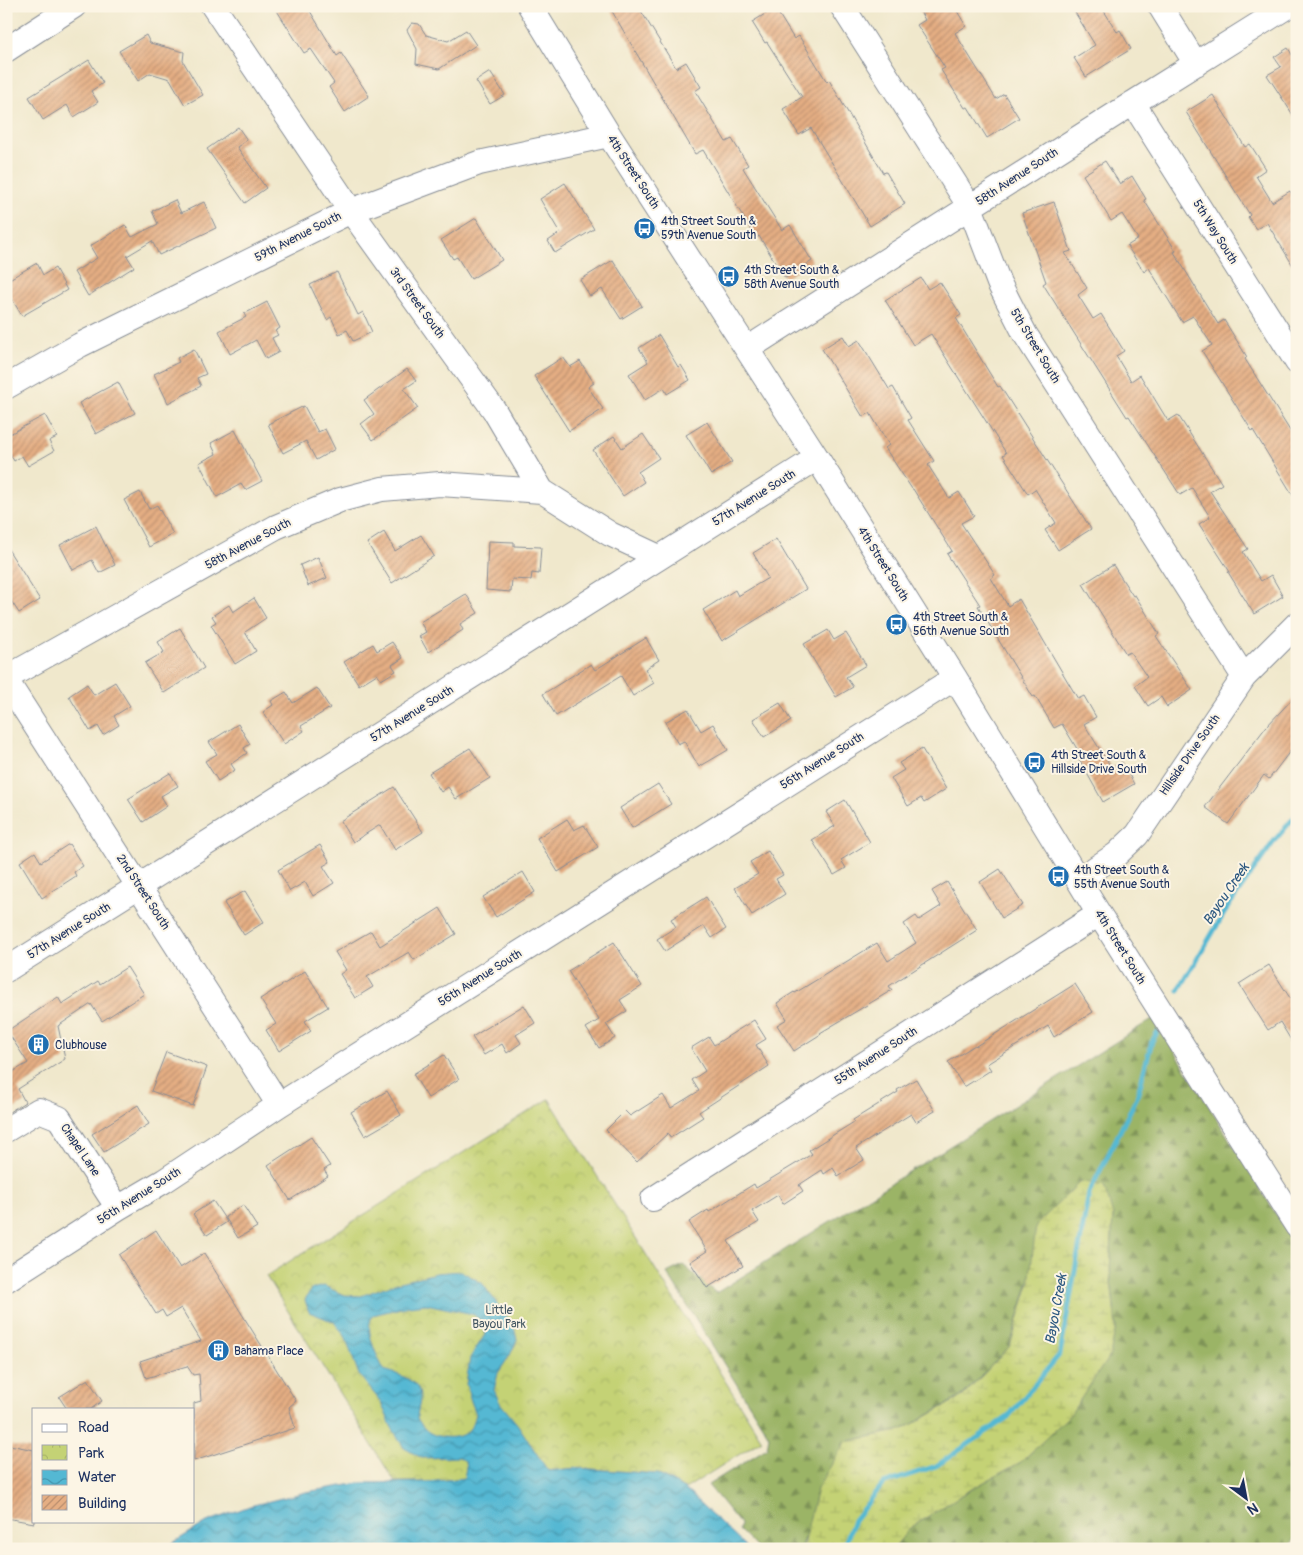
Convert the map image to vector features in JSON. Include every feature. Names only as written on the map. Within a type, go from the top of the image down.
[{"type":"street","points":[[6,50],[74,6]]},
{"type":"street","name":"3rd Street South","points":[[213,6],[351,210],[494,410],[542,491],[610,534],[659,557]]},
{"type":"street","name":"4th Street South","points":[[530,6],[609,135],[817,458],[955,678],[1099,914],[1297,1226]]},
{"type":"street","name":"5th Street South","points":[[842,6],[970,207],[1000,283],[1025,334],[1244,677]]},
{"type":"street","points":[[1160,6],[1196,64]]},
{"type":"street","name":"58th Avenue South","points":[[747,349],[1288,6]]},
{"type":"street","name":"5th Way South","points":[[1133,103],[1297,362]]},
{"type":"street","name":"59th Avenue South","points":[[6,387],[80,345],[351,210],[479,163],[609,135]]},
{"type":"street","name":"57th Avenue South","points":[[6,970],[817,458]]},
{"type":"street","name":"58th Avenue South","points":[[6,679],[276,526],[340,500],[382,490],[440,484],[542,491]]},
{"type":"street","name":"Hillside Drive South","points":[[1078,880],[1117,854],[1136,835],[1244,677],[1297,624]]},
{"type":"street","name":"56th Avenue South","points":[[6,1280],[118,1208],[164,1181],[278,1105],[955,678]]},
{"type":"street","name":"2nd Street South","points":[[6,679],[278,1105]]},
{"type":"street","name":"55th Avenue South","points":[[653,1199],[1099,914]]},
{"type":"street","name":"Chapel Lane","points":[[6,1130],[39,1110],[58,1118],[118,1208]]},
{"type":"green space","points":[[1154,1018],[1297,1248],[1297,1537],[1287,1549],[893,1549],[910,1528],[966,1492],[1021,1462],[1070,1415],[1116,1327],[1110,1271],[1113,1215],[1030,1278],[1010,1346],[963,1395],[902,1430],[845,1442],[802,1543],[802,1549],[758,1549],[739,1530],[740,1524],[708,1485],[767,1448],[769,1436],[667,1273],[683,1265],[716,1293]]},
{"type":"green space","name":"Little Bayou Park","points":[[549,1099],[762,1440],[685,1489],[657,1474],[577,1468],[428,1482],[395,1482],[266,1276]]},
{"type":"green space","points":[[1081,1181],[1104,1186],[1113,1215],[1110,1271],[1116,1327],[1110,1355],[1070,1415],[1021,1462],[966,1492],[910,1528],[893,1549],[802,1549],[817,1489],[845,1442],[902,1430],[963,1396],[1010,1346],[1029,1284],[1036,1225]]},
{"type":"water","points":[[461,1271],[482,1283],[514,1327],[517,1340],[498,1373],[494,1390],[500,1403],[518,1425],[548,1471],[577,1468],[657,1474],[685,1489],[748,1549],[163,1549],[207,1522],[250,1506],[306,1492],[360,1483],[428,1482],[464,1478],[465,1461],[459,1457],[422,1458],[404,1448],[391,1426],[381,1402],[359,1375],[345,1336],[334,1322],[309,1312],[305,1300],[311,1289],[324,1286],[344,1295],[361,1296],[396,1283],[436,1273]],"holes":[[[426,1304],[473,1314],[485,1324],[486,1333],[470,1358],[466,1384],[476,1414],[471,1427],[464,1434],[455,1437],[438,1436],[422,1426],[417,1418],[420,1398],[417,1387],[407,1379],[384,1370],[372,1342],[370,1321],[373,1315]]]},
{"type":"building","points":[[274,6],[307,6],[337,56],[341,53],[369,96],[345,112],[329,87],[334,83],[311,49],[304,53]]},
{"type":"building","points":[[609,6],[638,6],[676,68],[686,62],[701,87],[695,91],[726,142],[732,139],[748,165],[743,168],[782,230],[790,225],[812,261],[785,278],[759,236],[756,238],[703,150],[695,154]]},
{"type":"building","points":[[917,6],[954,6],[966,26],[955,33],[996,99],[1004,94],[1019,118],[987,138],[968,107],[965,108],[941,70],[945,68],[917,25],[925,20]]},
{"type":"building","points":[[1071,6],[1101,6],[1117,32],[1120,30],[1131,49],[1086,77],[1074,58],[1095,45]]},
{"type":"building","points":[[775,8],[794,39],[799,36],[827,82],[829,80],[883,173],[886,172],[905,204],[870,226],[811,128],[799,135],[783,109],[802,97],[752,22]]},
{"type":"building","points":[[412,23],[419,24],[426,35],[448,41],[466,30],[476,45],[439,69],[416,64],[417,49],[407,30]]},
{"type":"building","points":[[146,35],[150,43],[184,52],[183,61],[203,95],[185,105],[170,79],[150,73],[138,81],[119,51]]},
{"type":"building","points":[[1288,48],[1297,63],[1297,121],[1267,75],[1281,67],[1274,57]]},
{"type":"building","points":[[89,60],[103,83],[91,91],[98,102],[74,117],[67,105],[43,120],[29,97]]},
{"type":"building","points":[[490,72],[505,95],[490,104],[476,81]]},
{"type":"building","points":[[1213,95],[1245,147],[1250,144],[1266,169],[1256,176],[1272,202],[1290,191],[1297,203],[1297,272],[1267,223],[1256,229],[1248,217],[1250,215],[1186,112]]},
{"type":"building","points":[[238,127],[247,140],[237,147],[266,188],[245,203],[207,149]]},
{"type":"building","points":[[1105,161],[1120,184],[1132,176],[1146,199],[1144,200],[1176,251],[1174,252],[1218,324],[1224,320],[1247,357],[1245,359],[1297,442],[1297,502],[1202,351],[1212,345],[1193,316],[1182,322],[1149,268],[1144,272],[1127,246],[1138,239],[1122,214],[1111,221],[1083,175]]},
{"type":"building","points":[[565,183],[594,229],[555,253],[548,241],[560,233],[540,199]]},
{"type":"building","points":[[175,200],[181,213],[204,202],[216,228],[159,255],[152,241],[127,256],[134,267],[88,296],[74,272],[97,258],[90,246],[125,225],[132,237],[158,224],[152,211]]},
{"type":"building","points":[[1054,202],[1071,251],[1065,253],[1087,288],[1078,295],[1093,319],[1101,314],[1124,351],[1116,356],[1131,381],[1140,375],[1168,421],[1178,415],[1222,484],[1210,491],[1248,549],[1243,552],[1261,581],[1271,575],[1283,596],[1254,614],[1199,524],[1210,517],[1192,488],[1180,495],[1129,416],[1127,417],[1043,284],[1046,282],[1022,213]]},
{"type":"building","points":[[476,218],[502,260],[471,279],[457,257],[453,259],[441,240]]},
{"type":"building","points":[[613,260],[642,306],[621,319],[602,289],[590,296],[580,280]]},
{"type":"building","points":[[37,263],[43,275],[55,268],[67,290],[22,316],[6,289],[6,281]]},
{"type":"building","points":[[337,272],[358,315],[363,312],[372,332],[353,341],[347,330],[339,334],[331,317],[327,320],[310,285]]},
{"type":"building","points":[[921,278],[928,289],[940,282],[961,315],[956,318],[998,387],[1000,386],[1091,529],[1058,550],[1045,530],[1056,523],[1035,489],[1028,494],[1003,455],[1006,453],[931,334],[913,345],[885,300]]},
{"type":"building","points":[[267,302],[280,328],[275,331],[278,335],[272,338],[279,352],[266,359],[256,340],[230,354],[219,331],[246,317],[244,314]]},
{"type":"building","points":[[659,335],[678,367],[681,365],[690,380],[667,394],[664,388],[645,400],[629,374],[648,362],[639,348]]},
{"type":"building","points":[[843,336],[849,346],[859,340],[889,389],[893,387],[911,418],[908,420],[934,461],[928,465],[949,498],[959,492],[974,516],[961,523],[995,575],[991,578],[1008,606],[1019,599],[1078,699],[1084,696],[1096,717],[1084,724],[1112,768],[1122,762],[1134,784],[1103,802],[1079,759],[1082,757],[1062,724],[1054,728],[1035,696],[1033,697],[978,606],[980,605],[947,554],[952,551],[885,448],[889,445],[870,413],[863,417],[822,349]]},
{"type":"building","points":[[194,349],[206,374],[197,378],[201,386],[168,403],[154,374],[179,362],[177,358]]},
{"type":"building","points":[[563,357],[570,367],[580,361],[594,383],[588,387],[603,409],[569,431],[534,376]]},
{"type":"building","points":[[407,369],[416,381],[404,389],[418,408],[373,440],[361,424],[374,414],[364,400]]},
{"type":"building","points":[[118,382],[135,413],[96,434],[79,403]]},
{"type":"building","points":[[304,406],[318,432],[325,429],[335,449],[316,460],[306,441],[283,453],[268,424]]},
{"type":"building","points":[[45,415],[57,437],[49,441],[54,451],[28,466],[22,456],[14,461],[6,446],[6,436]]},
{"type":"building","points":[[707,422],[732,462],[711,475],[686,435]]},
{"type":"building","points":[[235,430],[262,481],[245,490],[241,484],[217,497],[199,463],[216,454],[211,443]]},
{"type":"building","points":[[643,434],[659,458],[638,472],[644,482],[623,496],[593,450],[614,436],[622,448]]},
{"type":"building","points":[[140,492],[149,509],[157,505],[173,534],[149,547],[124,500]]},
{"type":"building","points":[[96,526],[115,565],[99,573],[92,560],[73,570],[60,545]]},
{"type":"building","points":[[384,532],[395,551],[421,535],[434,556],[392,583],[367,543]]},
{"type":"building","points":[[776,539],[806,589],[722,641],[703,610],[735,590],[738,596],[768,578],[753,553]]},
{"type":"building","points":[[488,541],[514,542],[514,546],[541,547],[539,574],[532,573],[531,580],[512,579],[511,592],[486,590]]},
{"type":"building","points":[[6,546],[40,600],[19,613],[6,593]]},
{"type":"building","points":[[318,557],[327,578],[308,586],[300,565]]},
{"type":"building","points":[[1113,565],[1133,596],[1135,595],[1159,634],[1156,636],[1192,690],[1167,707],[1161,697],[1148,706],[1135,686],[1147,677],[1130,652],[1126,654],[1083,584]]},
{"type":"building","points":[[466,594],[478,613],[460,624],[463,630],[428,652],[419,636],[426,632],[420,622]]},
{"type":"building","points":[[254,598],[266,618],[245,632],[256,651],[235,664],[211,625],[216,622],[212,616],[229,605],[233,612]]},
{"type":"building","points":[[180,628],[204,668],[164,693],[145,663],[164,652],[158,642]]},
{"type":"building","points":[[828,630],[834,640],[846,633],[866,665],[846,677],[853,687],[836,697],[804,644]]},
{"type":"building","points":[[646,638],[659,660],[645,669],[654,683],[633,696],[621,676],[556,716],[543,694],[591,664],[595,670]]},
{"type":"building","points":[[392,642],[403,658],[392,665],[396,671],[381,680],[377,674],[359,685],[344,662],[373,644],[377,651]]},
{"type":"building","points":[[115,682],[130,706],[114,716],[119,725],[103,735],[98,726],[90,731],[69,696],[87,684],[94,695]]},
{"type":"building","points":[[317,688],[330,708],[301,726],[304,731],[284,744],[263,712],[273,705],[271,701],[286,692],[293,703]]},
{"type":"building","points":[[1297,694],[1297,742],[1269,779],[1264,775],[1228,824],[1205,807],[1266,727]]},
{"type":"building","points":[[780,703],[791,721],[764,737],[753,719]]},
{"type":"building","points":[[688,709],[701,731],[713,724],[728,750],[699,767],[684,741],[678,744],[665,722]]},
{"type":"building","points":[[238,724],[250,744],[244,748],[247,753],[231,764],[235,770],[218,781],[205,761],[217,754],[209,742]]},
{"type":"building","points":[[470,748],[490,778],[456,799],[448,787],[441,792],[429,773]]},
{"type":"building","points":[[922,749],[946,789],[924,803],[921,798],[908,806],[891,778],[904,770],[899,763]]},
{"type":"building","points":[[170,773],[178,786],[161,796],[167,806],[143,822],[128,799]]},
{"type":"building","points":[[658,784],[671,804],[632,828],[620,808]]},
{"type":"building","points":[[394,787],[423,832],[395,850],[380,825],[353,842],[340,821]]},
{"type":"building","points":[[845,800],[870,842],[841,860],[846,868],[834,875],[812,840],[835,826],[826,812]]},
{"type":"building","points":[[567,819],[574,830],[584,825],[598,847],[558,872],[537,838]]},
{"type":"building","points":[[69,844],[83,866],[74,872],[76,876],[42,898],[20,862],[35,852],[41,862]]},
{"type":"building","points":[[320,845],[330,862],[323,866],[334,883],[313,896],[305,882],[290,891],[278,870]]},
{"type":"building","points":[[768,851],[783,875],[776,879],[785,894],[752,915],[735,888],[758,874],[750,862]]},
{"type":"building","points":[[1000,869],[1023,905],[1002,918],[980,882]]},
{"type":"building","points":[[523,872],[535,892],[496,917],[483,897]]},
{"type":"building","points":[[947,882],[977,930],[889,986],[892,990],[820,1033],[794,1051],[777,1025],[787,1019],[777,1003],[877,943],[888,961],[916,943],[904,924],[916,916],[919,920],[941,906],[932,891]]},
{"type":"building","points":[[245,891],[264,922],[244,935],[224,903]]},
{"type":"building","points":[[706,897],[726,929],[712,938],[704,926],[665,951],[657,939],[676,927],[671,919]]},
{"type":"building","points":[[440,908],[456,934],[414,960],[409,952],[367,977],[373,987],[355,998],[340,974],[346,970],[335,952],[371,931],[380,946]]},
{"type":"building","points":[[614,942],[642,986],[620,1000],[627,1011],[606,1024],[615,1038],[599,1048],[586,1028],[599,1020],[568,971]]},
{"type":"building","points":[[1269,965],[1297,1009],[1297,1050],[1280,1022],[1268,1030],[1239,984]]},
{"type":"building","points":[[127,967],[144,994],[102,1021],[91,1004],[58,1026],[65,1059],[18,1089],[25,1102],[6,1114],[6,1069],[9,1074],[28,1063],[7,1031],[58,997],[62,1004],[98,981],[100,984]]},
{"type":"building","points":[[305,971],[328,1007],[305,1021],[311,1031],[279,1051],[266,1030],[276,1024],[260,999]]},
{"type":"building","points":[[1075,984],[1093,1012],[1054,1037],[1048,1026],[987,1064],[991,1070],[964,1087],[948,1062]]},
{"type":"building","points":[[524,1005],[535,1023],[516,1035],[521,1043],[507,1053],[502,1044],[484,1055],[472,1037]]},
{"type":"building","points":[[754,1020],[766,1039],[756,1045],[769,1066],[699,1112],[703,1117],[670,1138],[668,1133],[637,1162],[606,1130],[625,1111],[630,1116],[663,1095],[671,1108],[699,1091],[692,1080],[705,1071],[691,1048],[709,1037],[714,1045]]},
{"type":"building","points":[[166,1052],[207,1067],[193,1106],[151,1091]]},
{"type":"building","points":[[444,1055],[459,1079],[428,1098],[413,1074]]},
{"type":"building","points":[[916,1079],[935,1111],[916,1122],[911,1114],[856,1148],[864,1160],[838,1176],[833,1168],[824,1174],[822,1170],[799,1185],[803,1191],[783,1204],[778,1195],[752,1211],[759,1222],[728,1241],[743,1266],[707,1288],[690,1262],[707,1251],[689,1222],[754,1184],[756,1188],[812,1154],[809,1150],[854,1122],[853,1120]]},
{"type":"building","points":[[387,1091],[401,1115],[365,1136],[351,1112]]},
{"type":"building","points":[[138,1105],[149,1124],[104,1152],[92,1134]]},
{"type":"building","points":[[311,1137],[330,1166],[324,1170],[328,1176],[290,1200],[268,1165]]},
{"type":"building","points":[[213,1201],[227,1222],[207,1235],[193,1214]]},
{"type":"building","points":[[243,1205],[257,1227],[238,1238],[225,1217]]},
{"type":"building","name":"Bahama Place","points":[[156,1230],[180,1268],[204,1253],[296,1401],[289,1407],[295,1428],[195,1461],[194,1403],[201,1401],[199,1374],[193,1375],[187,1366],[146,1378],[140,1361],[201,1341],[181,1308],[166,1317],[162,1310],[156,1314],[119,1255]]},
{"type":"building","points":[[88,1379],[102,1401],[92,1408],[66,1408],[59,1397]]},
{"type":"building","points":[[10,1445],[32,1450],[32,1522],[34,1523],[6,1518],[6,1465]]},
{"type":"waterway","name":"Bayou Creek","points":[[1179,990],[1229,905],[1275,840],[1297,814]]},
{"type":"waterway","name":"Bayou Creek","points":[[843,1549],[854,1520],[883,1484],[936,1466],[1008,1417],[1060,1354],[1089,1193],[1137,1097],[1152,1041],[1157,1033]]},
{"type":"place","name":"4th Street South & 59th Avenue South","points":[[645,228]]},
{"type":"place","name":"4th Street South & 58th Avenue South","points":[[728,277]]},
{"type":"place","name":"4th Street South & 56th Avenue South","points":[[897,624]]},
{"type":"place","name":"4th Street South & Hillside Drive South","points":[[1035,762]]},
{"type":"place","name":"4th Street South & 55th Avenue South","points":[[1058,877]]},
{"type":"place","name":"Clubhouse","points":[[39,1045]]},
{"type":"place","name":"Bahama Place","points":[[218,1351]]}]
